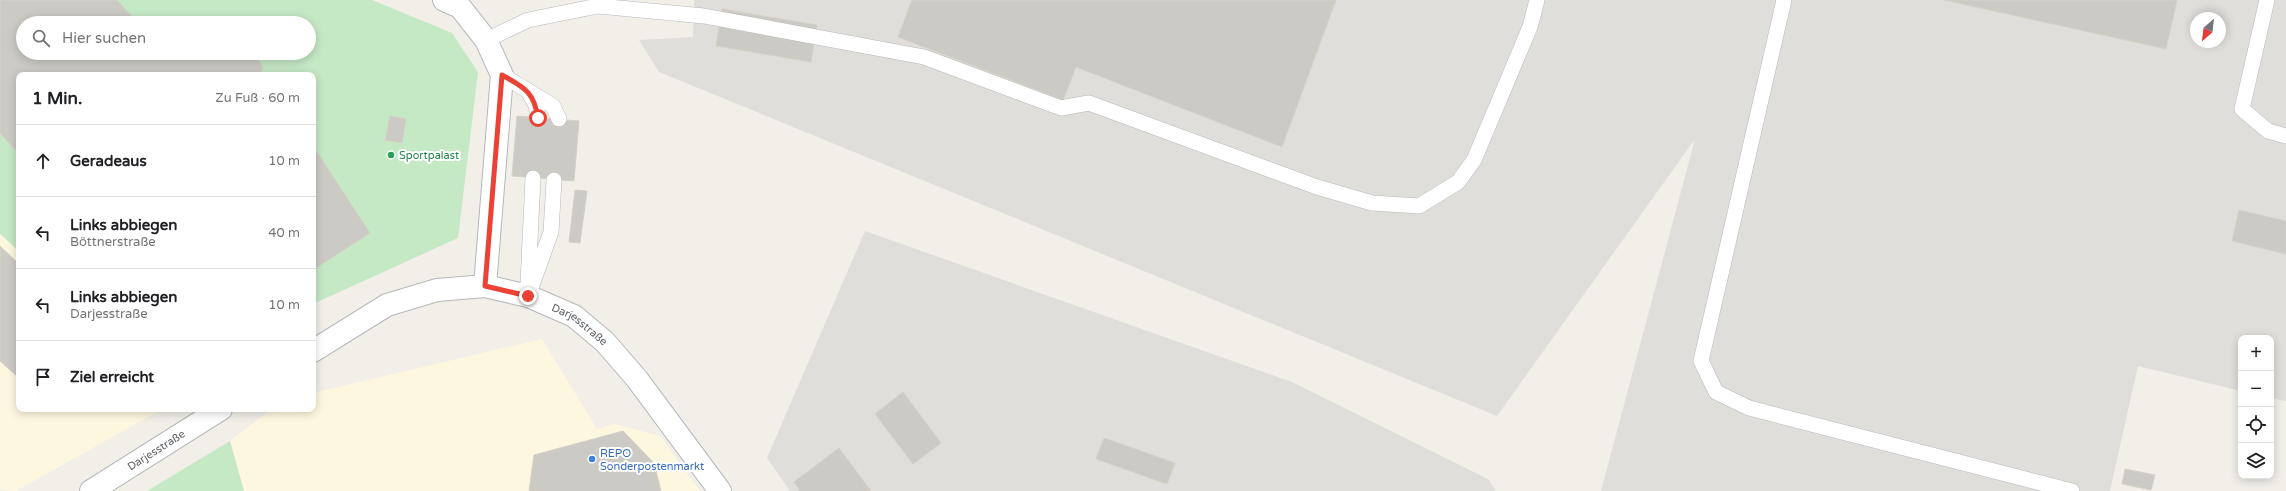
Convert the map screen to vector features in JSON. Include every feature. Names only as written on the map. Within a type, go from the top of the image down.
[{"type":"street","points":[[444,0],[460,7],[486,40],[502,75],[485,286]]},
{"type":"street","name":"Darjesstraße","points":[[316,349],[387,305],[437,290],[485,286],[528,296],[574,316],[605,342],[637,379],[720,491]]},
{"type":"street","name":"Darjesstraße","points":[[91,491],[216,412]]},
{"type":"lane","points":[[486,40],[528,20],[598,6],[712,18],[924,57],[1061,108],[1089,103],[1317,187],[1372,203],[1419,206],[1458,182],[1474,160],[1530,27],[1537,0]]},
{"type":"lane","points":[[1784,0],[1701,361],[1716,392],[1749,408],[2072,491]]},
{"type":"lane","points":[[2267,0],[2242,109],[2268,131],[2286,136]]},
{"type":"lane","points":[[502,75],[553,106],[559,119]]},
{"type":"lane","points":[[528,91],[536,105],[538,118]]},
{"type":"lane","points":[[528,296],[529,228],[533,178]]},
{"type":"lane","points":[[528,296],[551,232],[554,180]]},
{"type":"shaded area","points":[[694,0],[2286,0],[2286,401],[2274,399],[2274,335],[2238,335],[2238,390],[2138,366],[2110,491],[1601,491],[1695,139],[1497,416],[659,72],[639,40],[693,37]]},
{"type":"shaded area","points":[[865,231],[1292,382],[1488,479],[1496,491],[790,491],[767,458]]},
{"type":"shaded area","points":[[0,234],[16,248],[16,412],[157,412],[16,491],[0,490]]},
{"type":"shaded area","points":[[542,339],[597,429],[615,424],[660,436],[700,491],[244,491],[230,441],[267,412],[316,412],[316,392]]},
{"type":"green space","name":"Sportpalast","points":[[0,0],[372,0],[452,33],[478,72],[458,238],[316,303],[316,72],[16,72],[16,248],[0,234]]},
{"type":"green space","points":[[230,441],[244,491],[147,491]]},
{"type":"building","points":[[0,0],[117,0],[132,16],[16,16],[16,60],[258,60],[263,67],[261,72],[16,72],[16,151],[0,133]]},
{"type":"building","points":[[912,0],[1336,0],[1282,147],[1076,67],[1063,100],[898,37]]},
{"type":"building","points":[[1944,0],[2177,0],[2166,49]]},
{"type":"building","points":[[722,9],[817,25],[811,62],[716,46]]},
{"type":"building","points":[[390,116],[406,119],[402,143],[385,140]]},
{"type":"building","points":[[517,116],[579,121],[574,181],[512,176]]},
{"type":"building","points":[[316,151],[370,233],[316,268]]},
{"type":"building","points":[[575,190],[587,191],[580,243],[569,242]]},
{"type":"building","points":[[2239,210],[2286,221],[2286,254],[2232,241]]},
{"type":"building","points":[[0,246],[16,261],[16,375],[0,361]]},
{"type":"building","points":[[903,392],[941,443],[913,464],[875,414]]},
{"type":"building","name":"REPO Sonderpostenmarkt","points":[[623,431],[654,463],[661,491],[529,491],[534,455]]},
{"type":"building","points":[[1104,438],[1175,463],[1167,484],[1096,459]]},
{"type":"building","points":[[839,448],[871,491],[800,491],[794,482]]},
{"type":"building","points":[[2125,469],[2155,475],[2151,490],[2122,484]]},
{"type":"place","name":"Sportpalast","points":[[391,155]]},
{"type":"place","name":"REPO Sonderpostenmarkt","points":[[592,459]]},
{"type":"route","points":[[528,296],[485,286],[502,75],[528,91],[536,105],[538,118]]}]
